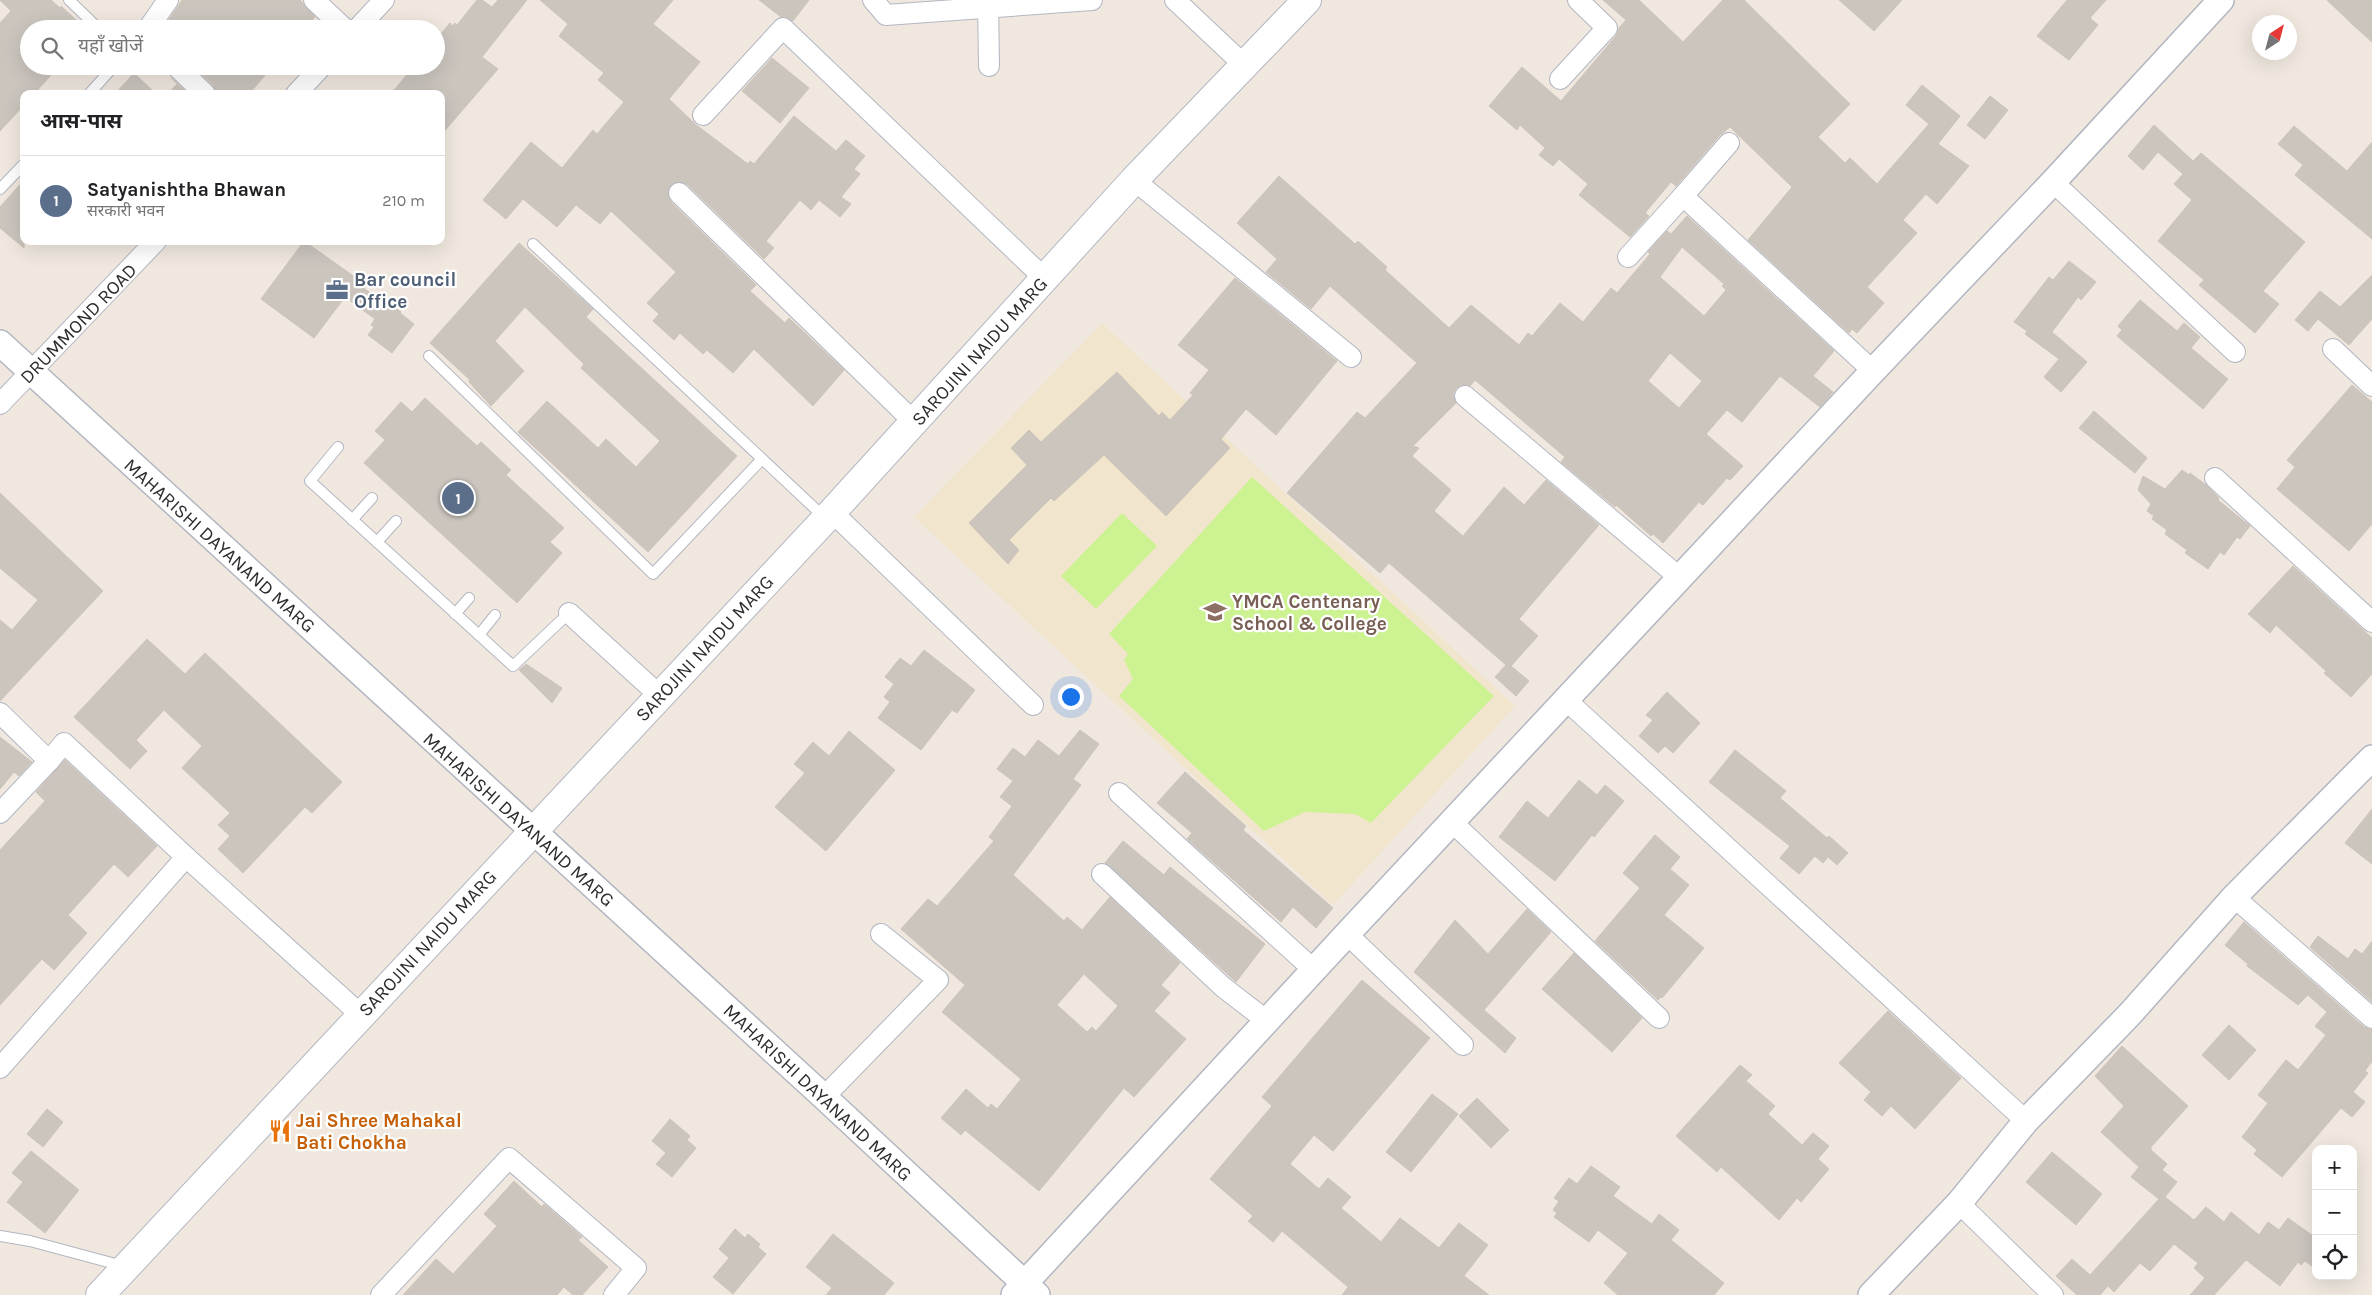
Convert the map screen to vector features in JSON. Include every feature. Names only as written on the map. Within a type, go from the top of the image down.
[{"type":"main road","name":"SAROJINI NAIDU MARG","points":[[100,1295],[829,515],[1134,180],[1307,0]]},
{"type":"street","points":[[154,20],[168,0]]},
{"type":"street","points":[[314,0],[335,20]]},
{"type":"street","points":[[365,20],[384,0]]},
{"type":"street","points":[[873,0],[886,15],[988,4],[1092,0]]},
{"type":"street","points":[[1175,0],[1244,66]]},
{"type":"street","points":[[1560,79],[1608,28],[1578,0]]},
{"type":"street","points":[[1025,1291],[1267,1021],[2053,182],[2221,0]]},
{"type":"street","points":[[988,4],[988,66]]},
{"type":"street","points":[[703,115],[783,28],[1044,279]]},
{"type":"street","points":[[185,75],[201,90]]},
{"type":"street","points":[[300,90],[314,75]]},
{"type":"street","points":[[1628,256],[1684,196],[1729,143]]},
{"type":"street","points":[[1134,180],[1351,357]]},
{"type":"street","points":[[2053,182],[2235,352]]},
{"type":"street","points":[[679,193],[914,422]]},
{"type":"street","points":[[1684,196],[1874,371]]},
{"type":"street","name":"DRUMMOND ROAD","points":[[0,404],[152,245]]},
{"type":"street","name":"MAHARISHI DAYANAND MARG","points":[[0,343],[824,1097],[1025,1291]]},
{"type":"street","points":[[2333,350],[2372,386]]},
{"type":"street","points":[[1465,396],[1680,578]]},
{"type":"street","points":[[2215,478],[2372,622]]},
{"type":"street","points":[[829,515],[1033,705]]},
{"type":"street","points":[[569,613],[659,695]]},
{"type":"street","points":[[1566,700],[2026,1121]]},
{"type":"street","points":[[0,714],[49,761]]},
{"type":"street","points":[[0,813],[64,743],[186,858],[361,1015]]},
{"type":"street","points":[[1871,1295],[1959,1203],[2026,1121],[2130,1014],[2234,897],[2369,768]]},
{"type":"street","points":[[1119,793],[1315,971]]},
{"type":"street","points":[[1452,822],[1659,1018]]},
{"type":"street","points":[[0,1068],[186,858]]},
{"type":"street","points":[[1102,874],[1223,987],[1267,1021]]},
{"type":"street","points":[[2234,897],[2372,1018]]},
{"type":"street","points":[[824,1097],[938,980],[880,934]]},
{"type":"street","points":[[1348,934],[1463,1045]]},
{"type":"street","points":[[381,1295],[509,1158],[636,1268],[614,1295]]},
{"type":"street","points":[[1959,1203],[2053,1295]]},
{"type":"lane","points":[[69,0],[90,20]]},
{"type":"lane","points":[[93,90],[106,75]]},
{"type":"lane","points":[[0,189],[20,168]]},
{"type":"lane","points":[[532,244],[762,459],[829,515]]},
{"type":"lane","points":[[429,356],[653,574],[762,459]]},
{"type":"lane","points":[[338,447],[310,481],[513,666],[569,613]]},
{"type":"lane","points":[[352,520],[372,498]]},
{"type":"lane","points":[[377,542],[396,521]]},
{"type":"lane","points":[[455,614],[469,598]]},
{"type":"lane","points":[[479,635],[495,615]]},
{"type":"lane","points":[[0,1236],[30,1241],[126,1267]]},
{"type":"shaded area","name":"YMCA Centenary School & College","points":[[1102,323],[1515,706],[1333,905],[914,517]]},
{"type":"green space","points":[[1252,477],[1494,696],[1371,823],[1355,814],[1305,812],[1264,831],[1119,696],[1133,679],[1124,660],[1128,654],[1109,634]]},
{"type":"green space","points":[[1122,513],[1157,546],[1096,609],[1061,576]]},
{"type":"building","points":[[0,0],[51,0],[60,8],[61,6],[76,20],[20,20],[20,75],[51,75],[38,90],[20,90],[20,109],[0,131],[0,23],[11,11]]},
{"type":"building","points":[[182,0],[300,0],[315,17],[312,20],[169,20]]},
{"type":"building","points":[[477,0],[482,0],[492,7],[498,0],[527,0],[482,57],[498,69],[445,130],[445,90],[394,90],[407,75],[445,75],[445,29],[450,23],[452,26],[455,23],[457,25]]},
{"type":"building","points":[[540,0],[673,0],[653,24],[700,62],[669,99],[695,124],[748,164],[750,161],[754,164],[794,116],[836,151],[846,140],[865,156],[854,169],[860,174],[841,197],[851,204],[840,217],[819,200],[811,210],[800,200],[766,241],[774,248],[764,259],[687,184],[675,182],[667,191],[671,202],[756,285],[750,291],[785,323],[789,318],[844,370],[813,406],[754,349],[733,373],[707,350],[703,354],[680,333],[674,340],[653,321],[659,314],[647,303],[676,272],[611,211],[600,224],[576,205],[557,227],[523,199],[506,219],[483,200],[531,142],[562,168],[593,130],[597,134],[624,102],[598,80],[604,73],[559,36],[568,24]]},
{"type":"building","points":[[759,0],[809,0],[793,21],[786,17],[781,17]]},
{"type":"building","points":[[1603,0],[1639,0],[1683,42],[1723,0],[1744,0],[1850,104],[1818,137],[1845,163],[1850,158],[1877,184],[1929,124],[1906,105],[1922,85],[1960,116],[1938,144],[1969,166],[1937,204],[1926,194],[1903,220],[1917,233],[1867,287],[1884,303],[1857,333],[1852,329],[1849,333],[1748,240],[1792,187],[1730,127],[1720,135],[1676,186],[1671,182],[1645,213],[1649,216],[1630,237],[1579,195],[1588,184],[1559,159],[1553,166],[1539,155],[1545,148],[1520,125],[1517,130],[1489,106],[1522,67],[1561,101],[1616,36],[1619,28],[1626,20]]},
{"type":"building","points":[[1839,0],[1902,0],[1874,31]]},
{"type":"building","points":[[2067,0],[2106,0],[2090,18],[2098,25],[2069,60],[2037,36]]},
{"type":"building","points":[[2327,0],[2372,0],[2372,42],[2352,24]]},
{"type":"building","points":[[772,58],[809,88],[780,123],[742,91]]},
{"type":"building","points":[[132,75],[136,75],[152,90],[119,90]]},
{"type":"building","points":[[202,75],[265,75],[252,90],[215,90],[213,85]]},
{"type":"building","points":[[171,78],[184,90],[172,90],[177,84]]},
{"type":"building","points":[[1990,96],[2008,110],[1985,139],[1967,125]]},
{"type":"building","points":[[2154,125],[2193,161],[2201,153],[2305,242],[2263,291],[2279,304],[2255,333],[2199,285],[2204,280],[2158,241],[2192,200],[2174,184],[2183,174],[2158,152],[2143,170],[2128,156]]},
{"type":"building","points":[[2294,126],[2347,171],[2372,142],[2372,239],[2295,175],[2303,165],[2278,144]]},
{"type":"building","points":[[1279,176],[1355,244],[1358,241],[1387,267],[1385,270],[1449,328],[1471,305],[1519,345],[1528,333],[1532,336],[1560,303],[1583,322],[1611,288],[1617,293],[1650,254],[1648,252],[1667,231],[1671,234],[1687,216],[1834,351],[1813,376],[1833,392],[1820,407],[1780,376],[1742,422],[1727,410],[1706,434],[1743,466],[1730,480],[1727,478],[1703,505],[1699,502],[1663,543],[1653,534],[1651,536],[1616,505],[1615,507],[1561,462],[1565,457],[1475,380],[1470,386],[1461,385],[1456,388],[1453,394],[1456,403],[1413,446],[1419,448],[1412,456],[1451,490],[1434,511],[1463,536],[1504,487],[1524,505],[1546,480],[1599,525],[1519,619],[1538,636],[1511,666],[1529,681],[1516,696],[1495,677],[1506,665],[1389,563],[1380,573],[1287,493],[1357,412],[1365,418],[1417,363],[1330,286],[1311,309],[1266,272],[1277,259],[1237,223]],"holes":[[[1682,247],[1724,284],[1722,286],[1726,290],[1704,316],[1660,277]],[[1670,353],[1702,381],[1679,408],[1648,381]]]},
{"type":"building","points":[[20,184],[20,245],[0,228],[0,207]]},
{"type":"building","points":[[519,243],[593,309],[586,317],[737,456],[648,552],[518,432],[547,401],[598,448],[606,439],[636,467],[660,441],[581,368],[584,364],[525,307],[495,341],[524,371],[491,406],[469,382],[470,380],[430,343]]},
{"type":"building","name":"Bar council Office","points":[[301,245],[310,245],[359,280],[357,283],[386,305],[388,302],[414,324],[392,353],[368,335],[374,327],[371,325],[375,319],[345,297],[314,338],[261,299]]},
{"type":"building","points":[[2069,261],[2096,282],[2081,300],[2078,297],[2052,332],[2087,362],[2061,392],[2044,377],[2059,359],[2025,334],[2027,331],[2014,322],[2049,277],[2053,280]]},
{"type":"building","points":[[2372,275],[2372,319],[2349,345],[2318,319],[2308,331],[2295,320],[2320,291],[2340,307]]},
{"type":"building","points":[[1235,278],[1337,361],[1276,435],[1246,409],[1221,439],[1230,448],[1166,516],[1104,455],[1054,501],[1051,498],[1009,540],[1019,550],[1008,564],[969,523],[1027,465],[1011,448],[1029,430],[1041,442],[1117,372],[1159,416],[1162,412],[1170,420],[1193,395],[1190,393],[1209,370],[1178,345]]},
{"type":"building","points":[[2140,300],[2177,331],[2184,323],[2200,337],[2191,348],[2228,379],[2203,409],[2117,336],[2122,330],[2118,326]]},
{"type":"building","points":[[2352,385],[2372,402],[2372,524],[2349,551],[2277,489],[2295,467],[2287,460]]},
{"type":"building","points":[[425,398],[477,446],[481,442],[511,470],[506,475],[564,528],[550,542],[562,553],[517,603],[364,463],[385,440],[375,431],[401,402],[412,412]]},
{"type":"building","points":[[2094,411],[2147,458],[2135,473],[2079,428]]},
{"type":"building","points":[[2182,470],[2189,475],[2190,473],[2206,485],[2219,498],[2218,500],[2250,526],[2240,539],[2237,537],[2224,555],[2220,552],[2208,569],[2185,553],[2187,550],[2165,534],[2167,530],[2152,519],[2154,516],[2147,511],[2151,504],[2138,490],[2143,476],[2165,489]]},
{"type":"building","points":[[0,493],[103,591],[0,701],[0,620],[12,630],[38,600],[0,568]]},
{"type":"building","points":[[2293,566],[2372,638],[2372,674],[2351,697],[2276,625],[2270,633],[2248,614]]},
{"type":"building","points":[[147,639],[185,674],[205,653],[342,782],[312,813],[305,807],[243,873],[218,849],[230,836],[218,825],[230,813],[182,768],[202,746],[164,710],[136,740],[147,751],[130,769],[74,717]]},
{"type":"building","points":[[924,650],[975,690],[957,713],[952,710],[921,750],[878,718],[890,702],[884,697],[894,684],[885,677],[900,658],[911,666]]},
{"type":"building","points":[[526,664],[562,688],[552,703],[519,670]]},
{"type":"building","points":[[1667,692],[1700,723],[1673,753],[1665,746],[1658,753],[1639,736],[1653,720],[1646,715]]},
{"type":"building","points":[[1080,730],[1099,744],[1073,779],[1081,785],[1013,875],[1064,921],[1067,917],[1082,930],[1110,897],[1180,963],[1161,985],[1170,993],[1154,1011],[1186,1039],[1134,1097],[1124,1088],[1039,1191],[965,1130],[961,1135],[941,1118],[966,1089],[988,1108],[991,1104],[997,1109],[1021,1079],[942,1012],[965,985],[901,929],[928,899],[937,906],[994,841],[989,837],[1012,806],[1000,797],[1013,781],[997,769],[1013,748],[1025,757],[1038,740],[1059,756]],"holes":[[[1084,974],[1118,1006],[1096,1031],[1092,1027],[1087,1032],[1057,1005]]]},
{"type":"building","points":[[849,731],[895,770],[826,851],[775,807],[805,773],[794,764],[813,742],[829,756]]},
{"type":"building","points":[[0,737],[32,762],[19,776],[14,772],[0,789]]},
{"type":"building","points":[[1735,750],[1786,791],[1780,798],[1827,838],[1829,836],[1848,853],[1837,865],[1828,857],[1823,863],[1815,856],[1799,874],[1780,858],[1790,846],[1709,782]]},
{"type":"building","points":[[65,760],[157,846],[128,877],[114,864],[68,915],[87,933],[54,970],[42,959],[0,1005],[0,850],[45,801],[36,792]]},
{"type":"building","points":[[1185,772],[1246,826],[1243,830],[1333,908],[1316,928],[1293,907],[1281,922],[1187,839],[1192,833],[1157,803]]},
{"type":"building","points":[[1579,780],[1597,795],[1605,785],[1624,801],[1594,837],[1592,835],[1555,881],[1499,837],[1527,801],[1548,818]]},
{"type":"building","points":[[2372,809],[2372,864],[2345,843]]},
{"type":"building","points":[[1655,835],[1680,857],[1670,869],[1689,885],[1664,915],[1704,948],[1662,998],[1658,1000],[1595,941],[1640,888],[1623,873]]},
{"type":"building","points":[[1123,841],[1164,875],[1170,867],[1265,944],[1236,982],[1105,863]]},
{"type":"building","points":[[1527,909],[1551,932],[1484,1010],[1516,1038],[1505,1053],[1414,972],[1455,920],[1488,954]]},
{"type":"building","points":[[2244,922],[2364,1027],[2372,1030],[2372,1061],[2365,1071],[2368,1073],[2353,1092],[2365,1102],[2352,1117],[2341,1108],[2282,1177],[2254,1154],[2257,1150],[2242,1137],[2268,1103],[2258,1095],[2286,1060],[2298,1070],[2326,1035],[2315,1026],[2327,1012],[2308,995],[2298,1005],[2247,966],[2248,964],[2225,945]]},
{"type":"building","points":[[2318,936],[2348,959],[2355,949],[2362,954],[2372,941],[2372,1002],[2310,947]]},
{"type":"building","points":[[1574,953],[1642,1018],[1612,1052],[1542,989]]},
{"type":"building","points":[[1362,980],[1430,1038],[1333,1151],[1314,1135],[1290,1164],[1319,1189],[1328,1178],[1351,1197],[1341,1208],[1381,1242],[1400,1218],[1439,1248],[1459,1223],[1488,1245],[1464,1276],[1489,1295],[1342,1295],[1348,1287],[1282,1231],[1273,1242],[1248,1221],[1253,1216],[1210,1179],[1272,1106],[1262,1097]]},
{"type":"building","points":[[1888,1011],[1961,1078],[1915,1129],[1891,1106],[1882,1116],[1864,1100],[1871,1092],[1839,1063]]},
{"type":"building","points":[[2229,1025],[2256,1050],[2229,1080],[2202,1055]]},
{"type":"building","points":[[2122,1046],[2188,1106],[2151,1147],[2151,1150],[2167,1164],[2162,1170],[2177,1182],[2165,1197],[2194,1220],[2206,1207],[2224,1222],[2231,1212],[2259,1235],[2268,1222],[2279,1230],[2288,1218],[2312,1235],[2312,1266],[2305,1261],[2301,1265],[2298,1262],[2280,1286],[2246,1260],[2214,1295],[2190,1295],[2205,1278],[2194,1268],[2198,1263],[2174,1244],[2150,1271],[2140,1263],[2114,1292],[2108,1286],[2100,1295],[2077,1295],[2056,1276],[2072,1259],[2090,1275],[2159,1199],[2131,1177],[2139,1167],[2101,1132],[2124,1106],[2095,1076]]},
{"type":"building","points":[[1740,1065],[1752,1075],[1746,1081],[1775,1106],[1768,1114],[1802,1145],[1813,1133],[1829,1146],[1818,1159],[1829,1169],[1801,1202],[1797,1198],[1779,1220],[1721,1167],[1717,1172],[1676,1136]]},
{"type":"building","points":[[1432,1094],[1458,1114],[1411,1172],[1386,1152]]},
{"type":"building","points":[[1477,1098],[1509,1130],[1491,1148],[1459,1116]]},
{"type":"building","points":[[47,1109],[63,1122],[43,1147],[27,1134]]},
{"type":"building","points":[[670,1119],[690,1136],[687,1140],[696,1148],[672,1177],[656,1164],[666,1153],[652,1141]]},
{"type":"building","points":[[31,1151],[79,1190],[45,1233],[7,1202],[23,1182],[12,1173]]},
{"type":"building","points":[[2052,1152],[2102,1194],[2076,1225],[2026,1182]]},
{"type":"building","points":[[1591,1166],[1620,1187],[1613,1196],[1652,1224],[1659,1214],[1679,1230],[1671,1240],[1724,1283],[1714,1295],[1618,1295],[1604,1283],[1628,1253],[1598,1230],[1589,1242],[1554,1217],[1557,1213],[1553,1210],[1559,1201],[1554,1198],[1569,1178],[1577,1184]]},
{"type":"building","points":[[514,1181],[542,1207],[544,1204],[582,1237],[578,1240],[608,1267],[582,1295],[573,1295],[564,1287],[557,1295],[403,1295],[436,1259],[453,1274],[497,1226],[484,1214]]},
{"type":"building","points":[[735,1229],[745,1238],[748,1234],[760,1244],[758,1247],[766,1254],[733,1294],[713,1277],[729,1258],[719,1249]]},
{"type":"building","points":[[833,1234],[894,1283],[884,1295],[826,1295],[832,1288],[806,1267]]},
{"type":"place","name":"Bar council Office","points":[[337,290]]},
{"type":"place","name":"Satyanishtha Bhawan","points":[[458,498]]},
{"type":"place","name":"YMCA Centenary School & College","points":[[1215,612]]},
{"type":"place","name":"Jai Shree Mahakal Bati Chokha","points":[[280,1131]]}]
